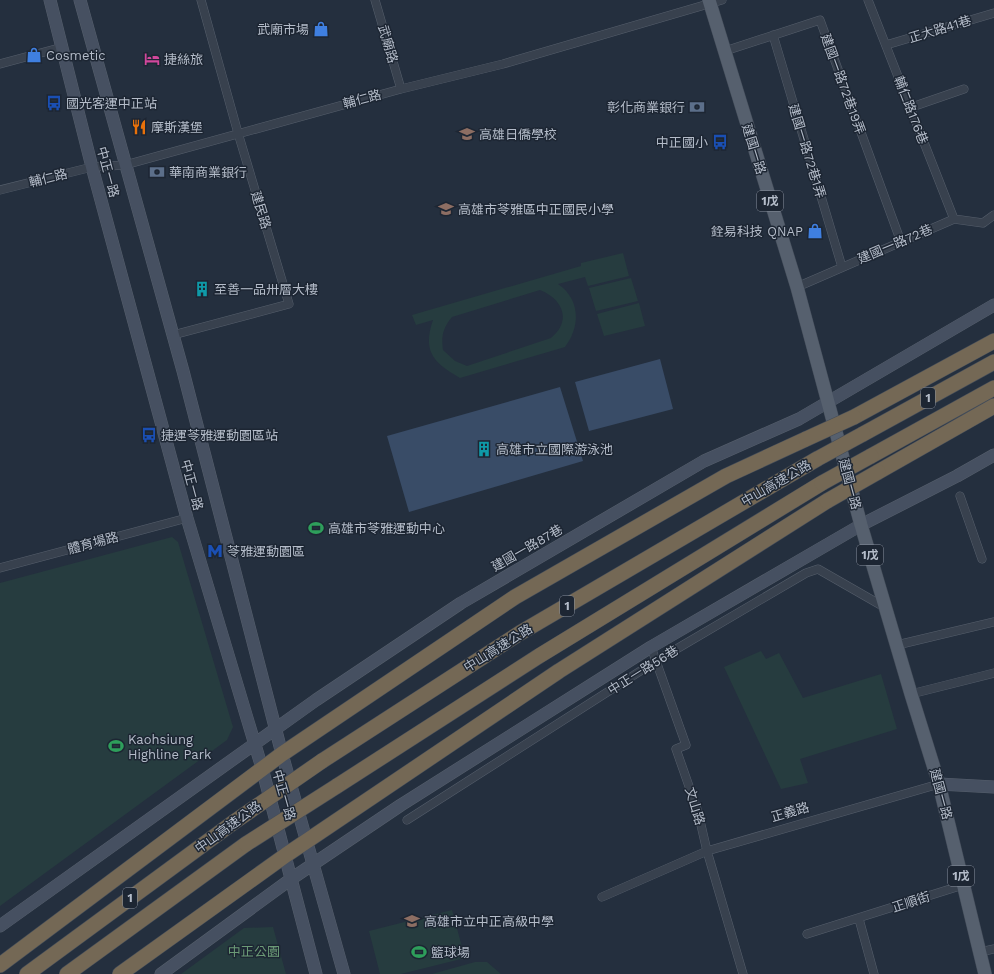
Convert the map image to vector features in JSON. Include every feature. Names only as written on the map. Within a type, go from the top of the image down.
[{"type":"highway","points":[[0,965],[262,768],[515,597],[726,476],[854,417],[994,341]]},
{"type":"highway","name":"中山高速公路","points":[[27,974],[234,822],[322,761],[520,633],[817,459],[994,362]]},
{"type":"highway","name":"中山高速公路","points":[[67,974],[246,844],[539,656],[822,483],[994,388]]},
{"type":"highway","points":[[120,974],[286,855],[559,671],[827,501],[994,406]]},
{"type":"main road","name":"建國一路","points":[[714,1],[725,51],[797,287],[861,525],[939,784],[985,972]]},
{"type":"street","name":"中正一路","points":[[50,0],[92,166],[186,518],[262,768],[316,974]]},
{"type":"street","name":"中正一路","points":[[80,0],[173,335],[275,730],[344,974]]},
{"type":"street","name":"建民路","points":[[173,335],[289,304],[238,133],[201,0]]},
{"type":"street","name":"武廟路","points":[[375,0],[401,89]]},
{"type":"street","name":"輔仁路176巷","points":[[868,0],[954,219]]},
{"type":"street","name":"輔仁路","points":[[0,190],[92,166],[125,165],[401,89],[502,64],[714,1]]},
{"type":"street","name":"正大路41巷","points":[[886,45],[994,13]]},
{"type":"street","name":"建國一路72巷19弄","points":[[725,51],[820,20],[900,242]]},
{"type":"street","name":"建國一路72巷1弄","points":[[773,35],[842,267]]},
{"type":"street","points":[[0,64],[63,47]]},
{"type":"street","points":[[910,108],[964,88]]},
{"type":"street","points":[[954,219],[983,223],[994,215]]},
{"type":"street","name":"建國一路72巷","points":[[797,287],[954,219]]},
{"type":"street","name":"建國一路87巷","points":[[28,907],[254,743],[461,603],[704,461],[799,419],[994,305]]},
{"type":"street","points":[[161,974],[313,864],[401,805],[651,647],[861,525],[957,476],[994,455]]},
{"type":"street","points":[[960,496],[982,559]]},
{"type":"street","name":"體育場路","points":[[0,568],[186,518]]},
{"type":"street","name":"中正一路56巷","points":[[407,820],[656,661],[806,573],[818,569],[886,608]]},
{"type":"street","points":[[897,645],[994,622]]},
{"type":"street","name":"文山路","points":[[651,647],[686,745],[676,749],[698,812],[707,851],[743,974]]},
{"type":"street","points":[[911,694],[994,673]]},
{"type":"street","name":"正義路","points":[[602,897],[707,851],[939,784],[994,787]]},
{"type":"street","name":"正順街","points":[[807,934],[859,919],[963,885]]},
{"type":"street","points":[[0,926],[28,907]]},
{"type":"street","points":[[0,930],[28,907]]},
{"type":"street","points":[[859,919],[874,974]]},
{"type":"street","points":[[980,952],[994,949]]},
{"type":"green space","points":[[623,253],[629,276],[588,286],[585,277],[558,284],[571,297],[576,313],[574,330],[565,347],[460,378],[443,367],[433,355],[429,340],[433,320],[416,325],[412,315],[581,266],[581,263]],"holes":[[[540,290],[548,294],[559,305],[563,318],[558,331],[551,338],[467,366],[455,361],[443,350],[443,332],[452,317]]]},
{"type":"green space","points":[[631,278],[638,301],[596,311],[589,288]]},
{"type":"green space","points":[[639,303],[645,326],[604,336],[597,314]]},
{"type":"green space","points":[[172,537],[178,542],[233,727],[227,740],[0,906],[0,583]]},
{"type":"green space","points":[[761,651],[766,659],[779,653],[803,698],[881,674],[897,729],[800,759],[808,783],[781,789],[724,667]]},
{"type":"green space","name":"籃球場","points":[[452,910],[465,958],[401,974],[380,974],[369,931]]},
{"type":"green space","name":"中正公園","points":[[273,927],[286,974],[181,974],[244,928]]},
{"type":"green space","points":[[475,962],[487,962],[501,974],[432,974]]},
{"type":"water","points":[[660,359],[673,409],[589,431],[575,382]]},
{"type":"water","name":"高雄市立國際游泳池","points":[[560,387],[583,461],[409,512],[387,436]]},
{"type":"place","name":"武廟市場","points":[[321,29]]},
{"type":"place","name":"Cosmetic","points":[[34,55]]},
{"type":"place","name":"捷絲旅","points":[[152,59]]},
{"type":"place","name":"國光客運中正站","points":[[54,103]]},
{"type":"place","name":"彰化商業銀行","points":[[697,107]]},
{"type":"place","name":"摩斯漢堡","points":[[139,127]]},
{"type":"place","name":"高雄日僑學校","points":[[467,134]]},
{"type":"place","name":"中正國小","points":[[720,142]]},
{"type":"place","name":"華南商業銀行","points":[[157,172]]},
{"type":"place","name":"高雄市苓雅區中正國民小學","points":[[446,209]]},
{"type":"place","name":"銓易科技 QNAP","points":[[815,231]]},
{"type":"place","name":"至善一品卅層大樓","points":[[202,289]]},
{"type":"place","name":"捷運苓雅運動園區站","points":[[149,435]]},
{"type":"place","name":"高雄市立國際游泳池","points":[[484,449]]},
{"type":"place","name":"高雄市苓雅運動中心","points":[[316,528]]},
{"type":"place","name":"苓雅運動園區","points":[[215,551]]},
{"type":"place","name":"Kaohsiung Highline Park","points":[[116,746]]},
{"type":"place","name":"高雄市立中正高級中學","points":[[412,921]]},
{"type":"place","name":"籃球場","points":[[419,952]]}]
